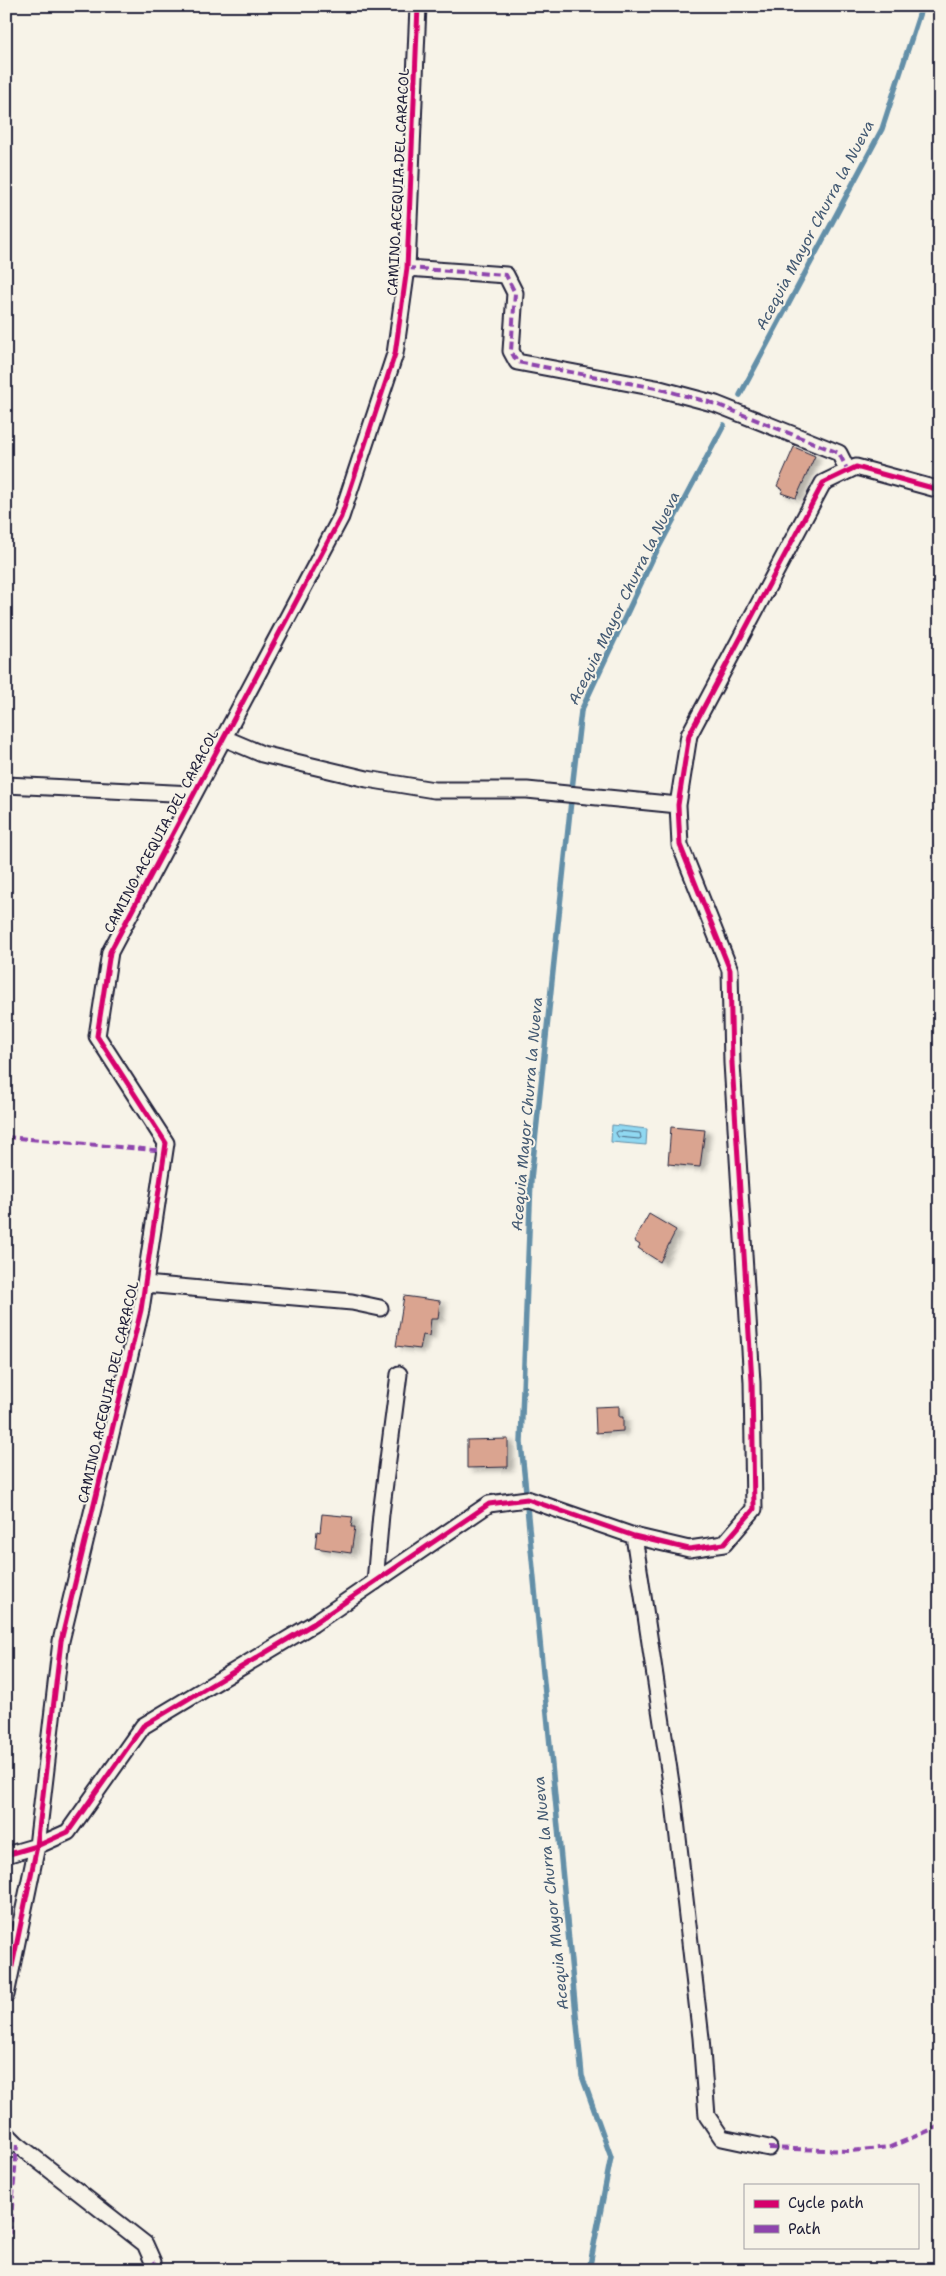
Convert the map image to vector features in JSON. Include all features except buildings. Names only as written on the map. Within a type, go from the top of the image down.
[{"type":"street","name":"CAMINO ACEQUIA DEL CARACOL","points":[[6,1995],[37,1846],[62,1641],[141,1310],[166,1143],[97,1036],[110,952],[192,794],[224,738],[341,517],[396,354],[407,268],[418,6]]},
{"type":"street","points":[[407,268],[506,275],[515,293],[510,351],[517,362],[656,388],[716,404],[839,452],[848,471]]},
{"type":"street","points":[[6,1855],[37,1846],[68,1832],[143,1726],[313,1624],[489,1504],[526,1499],[634,1536],[688,1549],[724,1544],[754,1509],[752,1382],[732,1063],[730,970],[680,845],[678,805],[689,735],[823,483],[856,467],[940,490]]},
{"type":"street","points":[[224,738],[262,754],[367,779],[434,790],[527,790],[678,805]]},
{"type":"street","points":[[6,785],[192,794]]},
{"type":"street","points":[[145,1284],[352,1302],[380,1308]]},
{"type":"street","points":[[375,1582],[381,1514],[399,1374]]},
{"type":"street","points":[[634,1536],[674,1803],[701,2038],[706,2116],[722,2138],[769,2148]]},
{"type":"street","points":[[6,2133],[145,2244],[152,2262]]},
{"type":"water","points":[[612,1125],[647,1129],[646,1145],[611,1142]]},
{"type":"waterway","name":"Acequia Mayor Churra la Nueva","points":[[740,395],[882,129],[922,6]]},
{"type":"waterway","name":"Acequia Mayor Churra la Nueva","points":[[572,789],[581,711],[652,560],[724,425]]},
{"type":"waterway","name":"Acequia Mayor Churra la Nueva","points":[[526,1491],[521,1443],[531,1179],[571,801]]},
{"type":"waterway","name":"Acequia Mayor Churra la Nueva","points":[[527,1507],[582,2076],[611,2157],[589,2270]]},
{"type":"marked path","points":[[407,268],[506,275],[515,293],[511,351],[517,362],[656,388],[716,404],[839,453],[848,471]]},
{"type":"marked path","points":[[6,1137],[165,1151]]},
{"type":"marked path","points":[[769,2148],[851,2151],[890,2147],[940,2126]]},
{"type":"marked path","points":[[7,2270],[17,2144]]},
{"type":"marked path","points":[[153,2262],[161,2270]]},
{"type":"cycle path","points":[[6,1995],[37,1846],[61,1641],[141,1310],[166,1143],[97,1036],[110,952],[341,517],[395,354],[407,268],[418,6]]},
{"type":"cycle path","points":[[6,1855],[37,1846],[68,1832],[143,1726],[313,1624],[489,1504],[527,1499],[634,1536],[689,1549],[724,1544],[754,1509],[752,1382],[732,1063],[730,970],[680,845],[678,805],[689,735],[823,483],[856,467],[940,490]]}]
